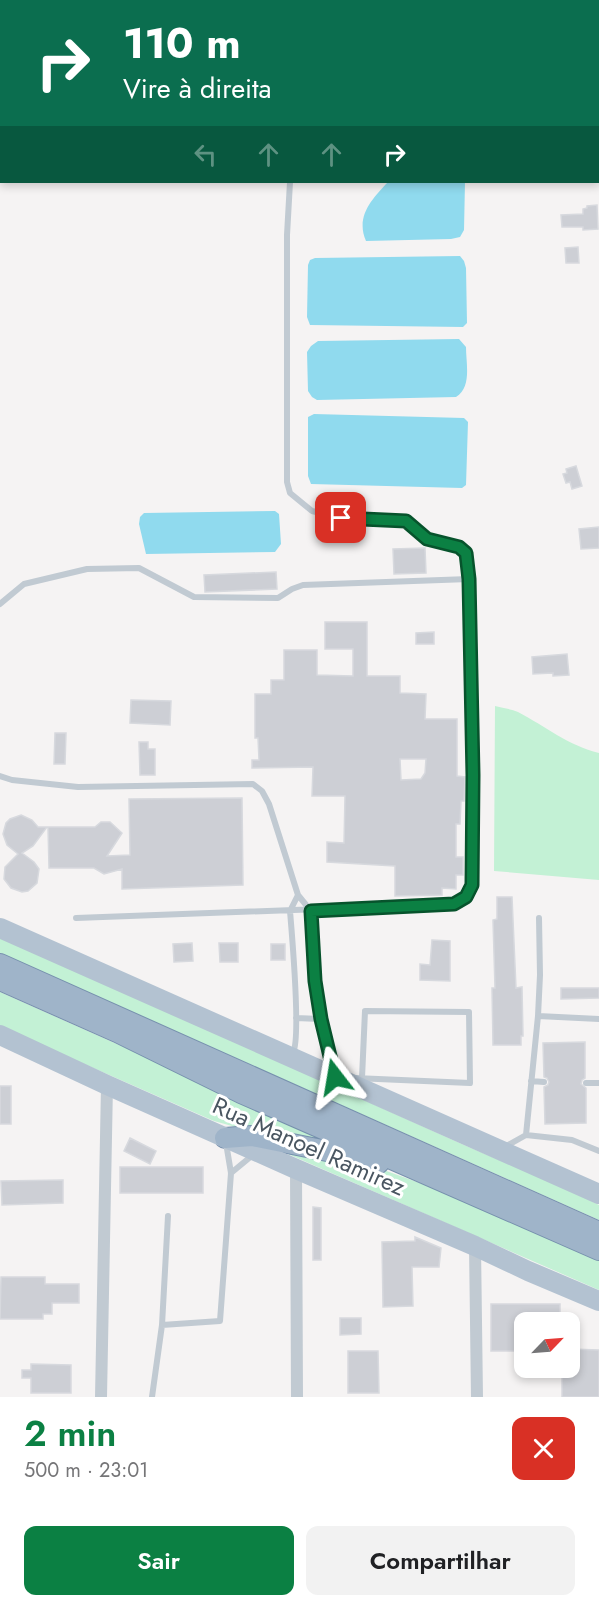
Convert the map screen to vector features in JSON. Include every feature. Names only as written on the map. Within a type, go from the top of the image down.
[{"type":"highway","points":[[0,964],[599,1233]]},
{"type":"highway","points":[[0,980],[117,1032],[241,1093],[599,1250]]},
{"type":"highway","points":[[225,1138],[252,1136],[363,1158],[417,1175],[426,1173]]},
{"type":"main road","points":[[0,928],[599,1194]]},
{"type":"main road","name":"Rua Manoel Ramirez","points":[[0,1035],[296,1170],[599,1301]]},
{"type":"street","points":[[101,1397],[107,1085]]},
{"type":"street","points":[[296,1170],[297,1397]]},
{"type":"street","points":[[475,1246],[477,1397]]},
{"type":"lane","points":[[76,918],[454,904],[466,897],[472,885],[473,775],[469,579],[466,553],[459,547],[427,539],[406,521],[341,518],[312,511],[290,493],[287,482],[287,247],[290,183]]},
{"type":"lane","points":[[0,604],[24,584],[87,569],[139,568],[194,597],[278,598],[303,585],[469,579]]},
{"type":"lane","points":[[0,776],[12,780],[78,787],[253,784],[262,791],[269,804],[298,895],[311,911],[315,981],[321,1019],[335,1077],[470,1083],[469,1012],[365,1011],[362,1078]]},
{"type":"lane","points":[[291,1056],[295,1049],[296,1018],[290,911],[298,895]]},
{"type":"lane","points":[[526,1135],[538,1016],[539,918]]},
{"type":"lane","points":[[538,1016],[599,1019]]},
{"type":"lane","points":[[296,1018],[321,1019]]},
{"type":"lane","points":[[531,1082],[544,1082]]},
{"type":"lane","points":[[586,1083],[599,1083]]},
{"type":"lane","points":[[499,1151],[526,1135],[572,1140],[599,1151]]},
{"type":"lane","points":[[162,1326],[220,1320],[231,1173],[225,1138]]},
{"type":"lane","points":[[231,1173],[257,1152]]},
{"type":"lane","points":[[152,1397],[162,1326],[168,1216]]},
{"type":"green space","points":[[495,706],[518,712],[567,741],[599,753],[599,880],[494,871]]},
{"type":"green space","points":[[0,936],[464,1145],[574,1192],[599,1205],[599,1220],[0,953]]},
{"type":"green space","points":[[0,992],[344,1145],[250,1131],[214,1121],[0,1027]]},
{"type":"green space","points":[[287,1151],[378,1168],[450,1194],[599,1260],[599,1290],[288,1154]]},
{"type":"water","points":[[387,183],[465,183],[464,230],[460,237],[451,239],[366,241],[363,232],[364,216],[372,201]]},
{"type":"water","points":[[460,256],[466,268],[467,323],[463,327],[310,325],[307,317],[310,260],[315,258]]},
{"type":"water","points":[[459,339],[466,347],[467,375],[461,393],[456,397],[317,400],[308,391],[307,352],[318,341]]},
{"type":"water","points":[[314,414],[464,418],[468,422],[466,485],[462,488],[311,484],[308,476],[308,417]]},
{"type":"water","points":[[275,511],[279,514],[281,544],[275,552],[146,554],[139,524],[140,517],[144,513]]},
{"type":"building","points":[[597,205],[598,229],[583,230],[583,227],[562,227],[561,215],[583,214],[583,209],[587,206]]},
{"type":"building","points":[[578,247],[579,263],[566,263],[565,248]]},
{"type":"building","points":[[576,466],[582,486],[572,489],[570,482],[566,483],[563,474],[567,473],[566,469]]},
{"type":"building","points":[[599,527],[599,548],[581,549],[579,529]]},
{"type":"building","points":[[425,548],[426,573],[394,574],[393,549]]},
{"type":"building","points":[[276,572],[277,589],[205,592],[204,575]]},
{"type":"building","points":[[325,622],[367,622],[367,676],[400,676],[400,693],[426,694],[425,719],[457,719],[457,776],[465,777],[460,824],[456,824],[456,857],[463,857],[463,875],[456,875],[456,889],[442,888],[442,895],[395,896],[395,866],[327,862],[327,842],[344,843],[345,796],[312,796],[313,767],[252,768],[252,760],[259,760],[258,738],[255,738],[255,694],[271,694],[271,680],[284,680],[284,650],[317,650],[317,675],[353,676],[353,649],[325,649]],"holes":[[[400,759],[426,759],[425,773],[421,779],[401,780]]]},
{"type":"building","points":[[434,632],[434,644],[416,644],[416,633]]},
{"type":"building","points":[[567,654],[569,675],[533,674],[532,657]]},
{"type":"building","points":[[131,700],[171,701],[170,725],[130,723]]},
{"type":"building","points":[[55,733],[66,733],[65,764],[54,764]]},
{"type":"building","points":[[139,742],[148,742],[148,749],[155,749],[155,775],[140,775]]},
{"type":"building","points":[[242,798],[243,885],[122,889],[122,869],[104,874],[94,868],[49,868],[48,827],[95,827],[101,822],[110,822],[122,833],[107,856],[130,855],[129,799]]},
{"type":"building","points":[[21,815],[32,820],[38,827],[47,827],[33,846],[22,853],[39,869],[37,883],[28,891],[22,892],[11,888],[4,879],[5,867],[18,854],[7,845],[3,834],[6,823]]},
{"type":"building","points":[[497,897],[512,897],[516,988],[522,987],[523,1036],[521,1036],[521,1045],[493,1045],[492,988],[495,988],[493,920],[497,919]]},
{"type":"building","points":[[432,940],[450,941],[450,981],[420,980],[420,964],[430,965]]},
{"type":"building","points":[[192,943],[193,961],[174,962],[173,944]]},
{"type":"building","points":[[219,943],[238,943],[238,962],[220,962]]},
{"type":"building","points":[[271,944],[285,944],[285,960],[271,960]]},
{"type":"building","points":[[561,988],[599,988],[599,998],[561,999]]},
{"type":"building","points":[[585,1042],[585,1078],[581,1084],[586,1088],[586,1123],[545,1124],[544,1087],[549,1082],[544,1077],[543,1043]]},
{"type":"building","points":[[0,1086],[11,1086],[11,1124],[0,1124]]},
{"type":"building","points":[[130,1138],[156,1151],[150,1164],[124,1151]]},
{"type":"building","points":[[120,1167],[203,1167],[203,1193],[120,1193]]},
{"type":"building","points":[[63,1180],[63,1203],[2,1205],[1,1181]]},
{"type":"building","points":[[313,1207],[321,1208],[321,1260],[313,1260]]},
{"type":"building","points":[[415,1237],[441,1248],[439,1267],[412,1267],[413,1306],[383,1307],[382,1242],[415,1241]]},
{"type":"building","points":[[1,1277],[45,1277],[45,1284],[79,1284],[79,1303],[52,1303],[52,1314],[43,1314],[43,1319],[0,1319]]},
{"type":"building","points":[[491,1304],[560,1304],[560,1312],[514,1312],[514,1351],[491,1351]]},
{"type":"building","points":[[340,1318],[361,1318],[361,1334],[340,1335]]},
{"type":"building","points":[[580,1349],[599,1350],[599,1397],[562,1397],[562,1378],[580,1378]]},
{"type":"building","points":[[348,1351],[378,1351],[379,1393],[348,1393]]},
{"type":"building","points":[[31,1364],[71,1365],[71,1393],[31,1393],[31,1378],[22,1378],[22,1370],[31,1370]]},
{"type":"route","points":[[335,1077],[321,1019],[315,981],[311,911],[454,904],[466,897],[472,885],[473,775],[469,579],[466,553],[459,547],[427,539],[406,521],[341,518]]}]
